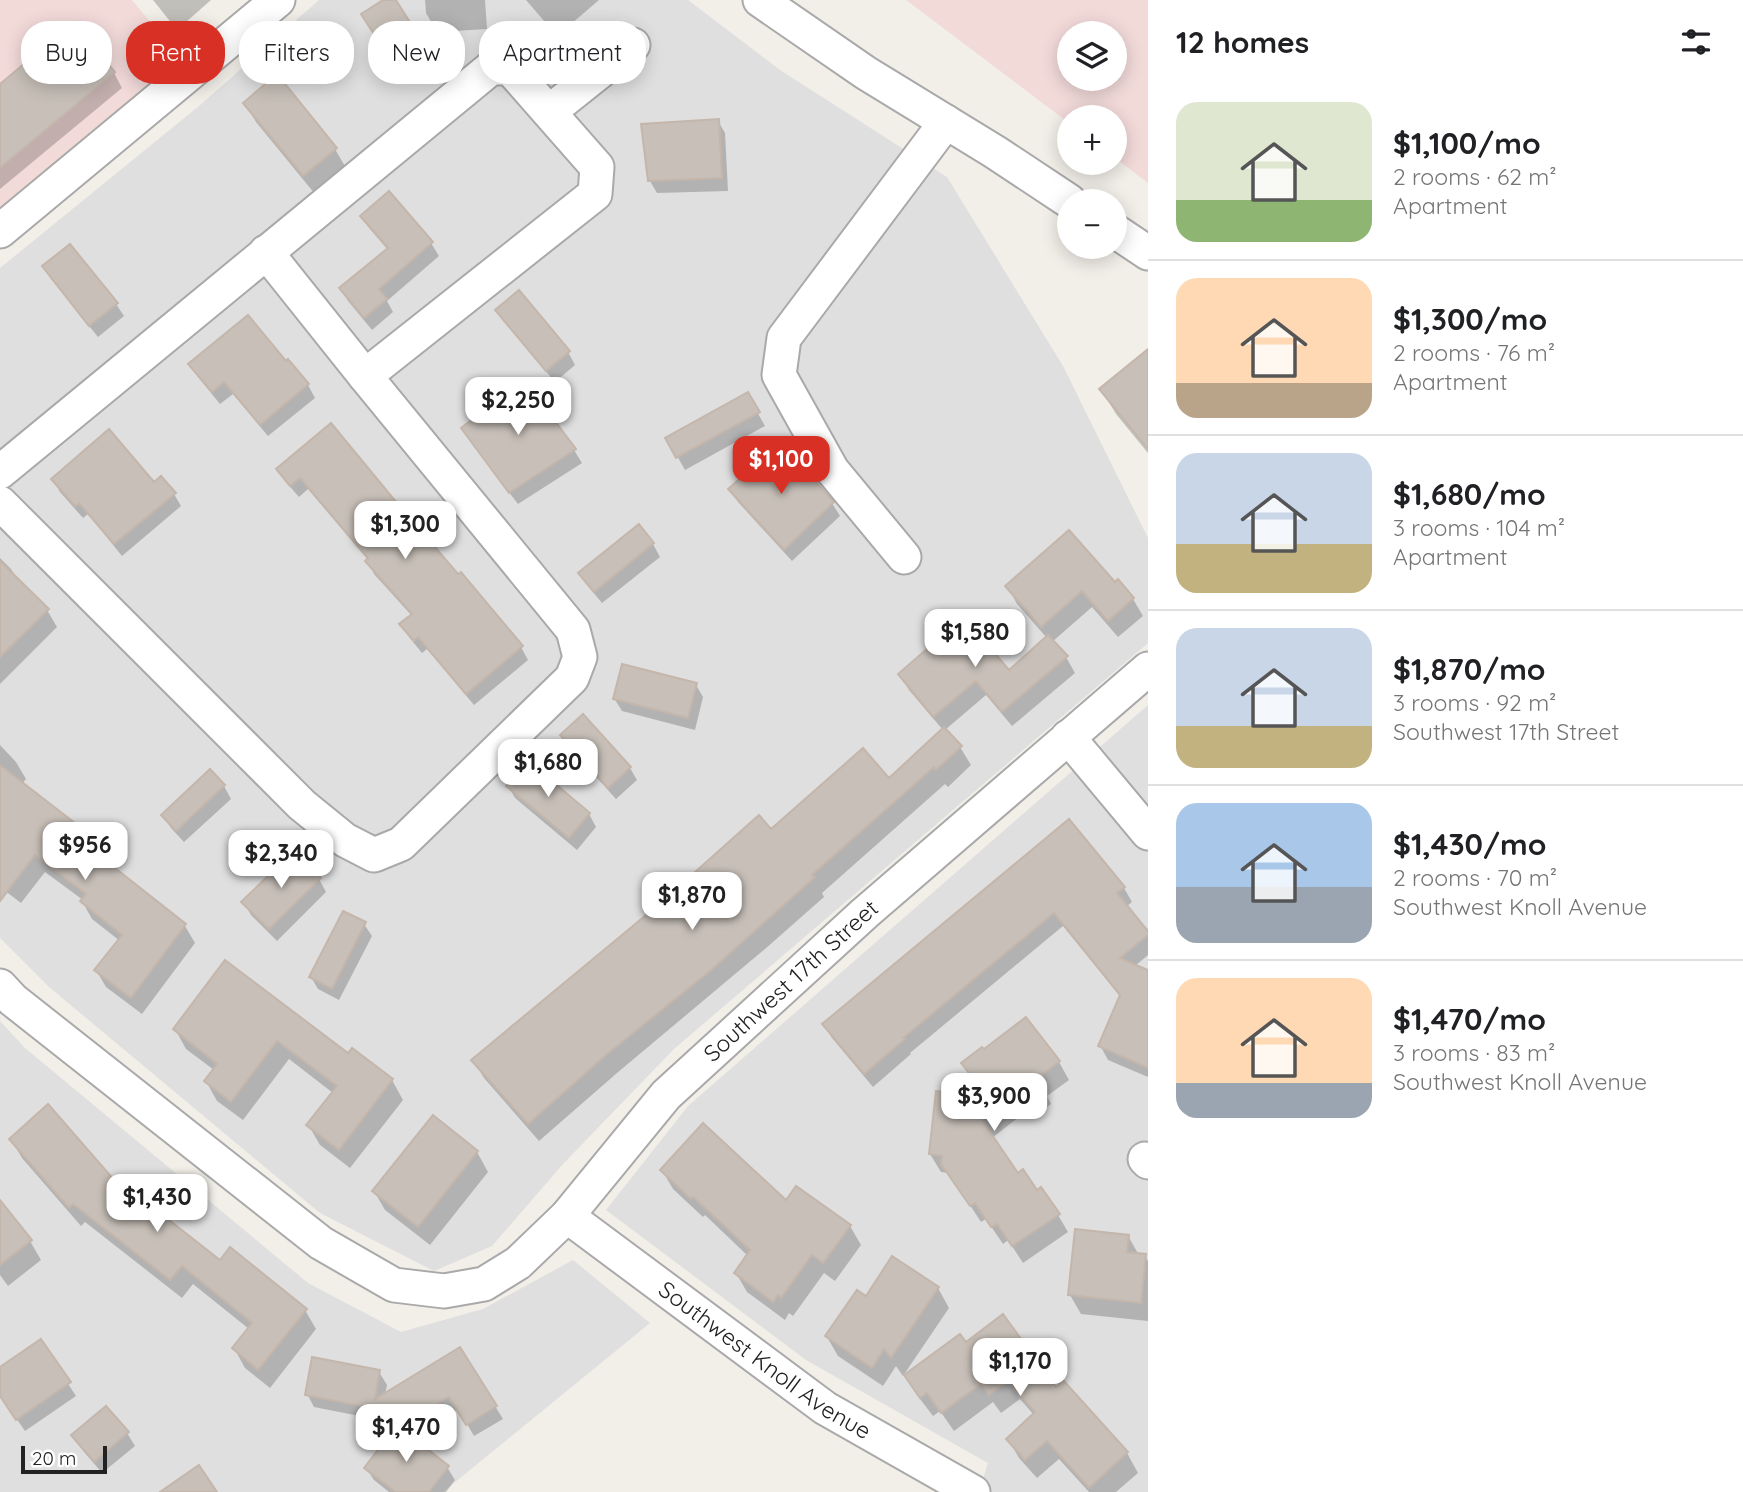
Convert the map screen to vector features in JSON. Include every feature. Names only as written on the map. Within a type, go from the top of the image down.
[{"type":"street","points":[[0,231],[278,0]]},
{"type":"street","points":[[760,0],[866,73],[1057,193]]},
{"type":"street","points":[[0,472],[491,68],[510,68],[597,167],[595,194],[365,376]]},
{"type":"street","points":[[549,113],[585,84]]},
{"type":"street","points":[[904,557],[832,470],[779,375],[784,338],[946,122]]},
{"type":"street","points":[[1127,239],[1148,253]]},
{"type":"street","points":[[0,503],[302,805],[345,840],[374,855],[401,844],[412,834],[572,678],[580,657],[573,630],[266,252]]},
{"type":"street","name":"Southwest 17th Street","points":[[4,999],[321,1243],[394,1285],[444,1291],[484,1284],[518,1264],[567,1216],[666,1095],[865,913],[1148,669]]},
{"type":"street","points":[[1068,737],[1148,833]]},
{"type":"street","name":"Southwest Knoll Avenue","points":[[567,1216],[825,1408],[973,1492]]},
{"type":"shaded area","points":[[0,0],[132,0],[150,21],[126,21],[126,84],[153,84],[0,213]]},
{"type":"shaded area","points":[[319,0],[688,0],[780,70],[947,177],[1063,366],[1148,538],[1148,643],[674,1049],[563,1164],[492,1246],[434,1271],[320,1213],[49,987],[0,938],[0,268],[239,71],[239,84],[354,84],[354,21],[295,21]]},
{"type":"shaded area","points":[[906,0],[1148,0],[1148,183],[1127,167],[1127,105],[1057,105],[1057,114]]},
{"type":"shaded area","points":[[1148,705],[1148,1492],[979,1492],[988,1463],[806,1360],[606,1210],[688,1106]]},
{"type":"shaded area","points":[[0,1021],[25,1048],[308,1283],[401,1332],[483,1309],[573,1260],[650,1323],[443,1492],[0,1492]]},
{"type":"building","points":[[383,0],[396,0],[409,21],[368,21],[368,25],[361,14]]},
{"type":"building","points":[[21,66],[21,84],[101,84],[0,168],[0,84]]},
{"type":"building","points":[[265,84],[285,84],[337,148],[303,176],[243,103]]},
{"type":"building","points":[[719,119],[722,178],[648,181],[641,124]]},
{"type":"building","points":[[389,191],[433,242],[379,289],[387,299],[364,318],[339,288],[388,248],[360,216]]},
{"type":"building","points":[[70,244],[118,303],[89,326],[42,266]]},
{"type":"building","points":[[519,290],[570,351],[546,371],[495,310]]},
{"type":"building","points":[[248,315],[309,384],[260,425],[224,382],[212,392],[188,364]]},
{"type":"building","points":[[1148,349],[1148,449],[1099,389]]},
{"type":"building","points":[[524,380],[576,449],[509,493],[461,428]]},
{"type":"building","points":[[748,392],[760,412],[676,458],[665,438]]},
{"type":"building","points":[[331,423],[458,574],[461,572],[523,646],[466,694],[418,637],[414,641],[399,624],[412,614],[365,561],[368,558],[300,478],[290,486],[276,469]]},
{"type":"building","points":[[109,429],[154,482],[161,476],[176,493],[114,544],[79,503],[75,506],[51,479]]},
{"type":"building","points":[[780,443],[834,502],[784,550],[728,489]]},
{"type":"building","points":[[639,524],[654,543],[594,592],[578,573]]},
{"type":"building","points":[[1069,530],[1115,582],[1118,579],[1134,598],[1108,621],[1082,591],[1041,627],[1005,586]]},
{"type":"building","points":[[0,561],[49,609],[0,657]]},
{"type":"building","points":[[964,617],[1009,670],[1048,635],[1068,656],[1002,712],[976,681],[933,717],[898,674]]},
{"type":"building","points":[[622,664],[697,683],[688,718],[613,699]]},
{"type":"building","points":[[583,714],[631,767],[608,788],[560,735]]},
{"type":"building","points":[[944,727],[962,746],[936,770],[934,767],[812,875],[815,877],[710,971],[606,1055],[528,1124],[471,1060],[657,906],[759,815],[771,829],[863,748],[889,778]]},
{"type":"building","points":[[527,760],[590,813],[569,838],[506,786]]},
{"type":"building","points":[[0,765],[102,844],[96,853],[186,924],[131,998],[94,970],[122,935],[80,901],[86,894],[35,855],[0,901]]},
{"type":"building","points":[[210,769],[225,785],[176,831],[161,815]]},
{"type":"building","points":[[1069,819],[1125,887],[1117,893],[1148,931],[1148,935],[1120,958],[1148,970],[1148,1068],[1098,1046],[1120,995],[1054,913],[903,1038],[905,1039],[864,1074],[822,1024]]},
{"type":"building","points":[[294,851],[321,878],[269,929],[241,902]]},
{"type":"building","points":[[343,911],[366,922],[332,989],[309,977]]},
{"type":"building","points":[[225,960],[348,1053],[352,1048],[393,1079],[339,1150],[306,1125],[337,1086],[277,1041],[231,1102],[204,1081],[217,1064],[173,1029]]},
{"type":"building","points":[[1026,1017],[1060,1061],[1037,1078],[1043,1086],[1022,1101],[1013,1096],[982,1120],[1018,1173],[1023,1169],[1037,1190],[1041,1187],[1060,1214],[1012,1246],[997,1224],[991,1227],[975,1203],[970,1206],[941,1164],[942,1156],[929,1154],[936,1091],[988,1097],[961,1063]]},
{"type":"building","points":[[48,1104],[128,1196],[132,1191],[220,1260],[230,1247],[307,1309],[258,1370],[232,1348],[252,1323],[182,1266],[170,1280],[73,1204],[69,1208],[9,1139]]},
{"type":"building","points":[[433,1115],[478,1151],[418,1227],[372,1191]]},
{"type":"building","points":[[703,1123],[786,1200],[796,1186],[851,1225],[823,1263],[812,1255],[781,1298],[778,1295],[773,1302],[734,1273],[750,1250],[660,1170]]},
{"type":"building","points":[[0,1200],[32,1240],[0,1265]]},
{"type":"building","points":[[1075,1229],[1129,1235],[1127,1252],[1146,1254],[1141,1303],[1068,1295]]},
{"type":"building","points":[[892,1256],[939,1287],[891,1358],[884,1349],[872,1368],[825,1336],[857,1290],[866,1296]]},
{"type":"building","points":[[1003,1314],[1056,1387],[1063,1380],[1128,1452],[1089,1488],[1047,1441],[1025,1460],[1006,1439],[1035,1412],[1008,1381],[989,1395],[981,1384],[941,1413],[927,1393],[920,1398],[904,1375],[960,1334],[966,1342]]},
{"type":"building","points":[[41,1339],[71,1382],[16,1420],[0,1396],[0,1367]]},
{"type":"building","points":[[460,1347],[497,1406],[466,1425],[449,1397],[417,1417],[305,1395],[312,1357],[380,1370],[375,1399]]},
{"type":"building","points":[[106,1406],[129,1432],[94,1462],[71,1435]]},
{"type":"building","points":[[397,1425],[449,1466],[429,1492],[396,1492],[364,1468]]},
{"type":"building","points":[[199,1465],[217,1492],[160,1492]]}]
